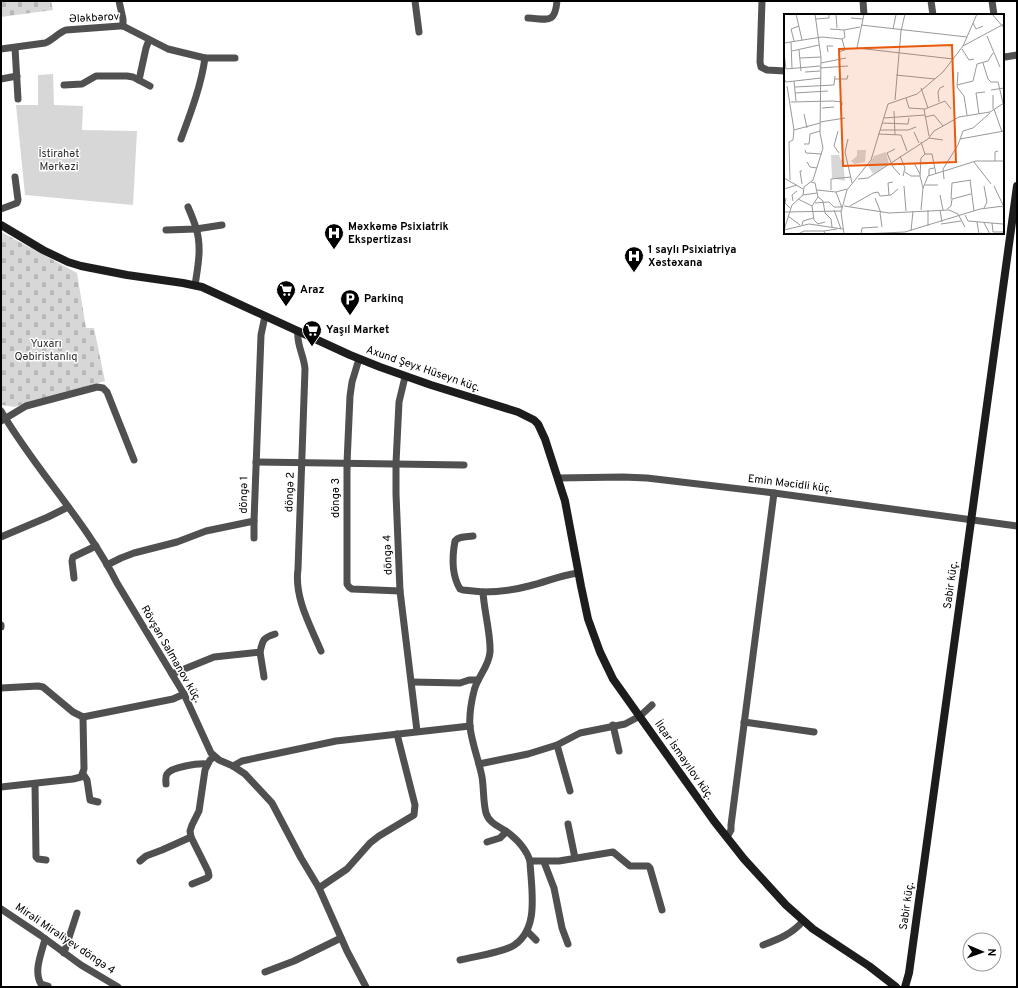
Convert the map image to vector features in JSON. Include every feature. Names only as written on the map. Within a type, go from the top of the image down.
[{"type":"main road","name":"Sabir küç.","points":[[905,987],[909,973],[1017,186]]},
{"type":"main road","name":"Axund Şeyx Hüseyn küç.","points":[[1,225],[43,250],[68,262],[127,276],[195,285],[216,293],[359,359],[405,377],[528,416],[534,420],[541,430],[558,478]]},
{"type":"main road","name":"İlqar İsmayılov küç.","points":[[558,478],[568,514],[578,573],[588,619],[608,670],[622,693],[640,716],[688,786],[727,837],[786,905],[803,921],[874,969],[896,987]]},
{"type":"street","points":[[119,1],[124,19],[123,26]]},
{"type":"street","points":[[415,1],[419,32]]},
{"type":"street","points":[[528,18],[547,19],[553,17],[556,13],[557,1]]},
{"type":"street","points":[[762,1],[761,68],[767,70],[784,71]]},
{"type":"street","points":[[863,1],[864,14]]},
{"type":"street","points":[[931,1],[932,14]]},
{"type":"street","points":[[992,1],[994,14]]},
{"type":"street","name":"Ələkbərov","points":[[1,50],[45,43],[66,30],[123,26],[168,49],[205,58],[235,58]]},
{"type":"street","points":[[139,80],[149,40]]},
{"type":"street","points":[[15,48],[18,99]]},
{"type":"street","points":[[1004,56],[1017,55]]},
{"type":"street","points":[[181,139],[198,94],[205,58]]},
{"type":"street","points":[[1,79],[17,76]]},
{"type":"street","points":[[64,85],[82,84],[96,76],[133,77],[150,86]]},
{"type":"street","points":[[1,209],[17,202],[15,177]]},
{"type":"street","points":[[188,207],[196,229],[199,251],[195,285]]},
{"type":"street","points":[[166,230],[196,229],[222,225]]},
{"type":"street","name":"döngə 1","points":[[107,565],[128,555],[177,542],[206,531],[254,521],[261,335],[265,316]]},
{"type":"street","name":"döngə 2","points":[[298,330],[298,343],[304,359],[305,368],[297,580],[306,618],[321,651]]},
{"type":"street","name":"döngə 3","points":[[359,359],[352,382],[350,396],[347,463],[347,584],[352,589],[400,591]]},
{"type":"street","name":"döngə 4","points":[[405,377],[399,402],[396,464],[400,591],[417,731]]},
{"type":"street","points":[[2,417],[26,406],[97,387],[103,388],[107,392],[134,460]]},
{"type":"street","name":"Rövşən Salmanov küç.","points":[[2,417],[96,546],[116,584],[184,694],[206,746],[214,757]]},
{"type":"street","points":[[256,462],[464,465]]},
{"type":"street","name":"Emin Məcidli küç.","points":[[558,478],[647,478],[774,493],[1017,526]]},
{"type":"street","points":[[727,837],[731,830],[774,493]]},
{"type":"street","points":[[1,537],[68,507]]},
{"type":"street","points":[[254,521],[254,538]]},
{"type":"street","points":[[473,536],[457,538],[456,541],[452,559],[454,572],[460,589],[483,592],[499,592],[521,588],[567,574],[578,573]]},
{"type":"street","points":[[74,578],[73,557],[96,546]]},
{"type":"street","points":[[460,960],[498,952],[512,946],[523,937],[527,931],[532,903],[530,861],[528,854],[518,841],[495,825],[487,816],[484,807],[484,792],[479,764],[470,726],[472,702],[478,680],[486,666],[490,652],[483,592]]},
{"type":"street","points":[[264,676],[260,652],[262,642],[265,638],[275,634]]},
{"type":"street","points":[[172,674],[214,656],[260,652]]},
{"type":"street","points":[[412,682],[460,683],[470,680],[478,680]]},
{"type":"street","points":[[1,688],[43,687],[74,712],[83,717],[173,698],[184,694]]},
{"type":"street","points":[[479,764],[528,754],[557,744],[580,733],[613,725],[625,724],[640,716],[652,706]]},
{"type":"street","points":[[83,717],[83,774],[87,780],[90,800],[98,802]]},
{"type":"street","points":[[744,722],[814,732]]},
{"type":"street","points":[[613,725],[619,750]]},
{"type":"street","points":[[233,766],[242,761],[336,741],[470,726]]},
{"type":"street","points":[[319,888],[347,869],[370,843],[379,836],[414,815],[415,805],[397,734]]},
{"type":"street","points":[[557,744],[570,791]]},
{"type":"street","points":[[192,884],[209,876],[190,831],[199,811],[205,770],[207,764],[214,757],[233,766],[245,774],[268,796],[272,802],[298,853],[319,888],[341,938],[366,987]]},
{"type":"street","points":[[166,784],[166,777],[168,773],[173,770],[194,764],[207,764]]},
{"type":"street","points":[[1,787],[78,778],[83,774]]},
{"type":"street","points":[[35,784],[36,857],[38,859],[46,860]]},
{"type":"street","points":[[568,824],[575,858]]},
{"type":"street","points":[[487,842],[500,838],[506,832]]},
{"type":"street","points":[[140,861],[146,856],[191,836]]},
{"type":"street","points":[[530,861],[544,862],[612,852],[630,866],[648,866],[650,868],[662,910]]},
{"type":"street","points":[[544,862],[554,888],[562,928],[568,944]]},
{"type":"street","name":"Mirəli Mirəliyev döngə 4","points":[[1,909],[46,939],[81,965],[118,987]]},
{"type":"street","points":[[64,953],[77,913]]},
{"type":"street","points":[[763,945],[778,940],[790,933],[803,921]]},
{"type":"street","points":[[527,931],[536,940]]},
{"type":"street","points":[[265,972],[294,961],[341,938]]},
{"type":"street","points":[[46,939],[38,979],[41,984],[48,986]]},
{"type":"green space","points":[[1,1],[51,1],[53,10],[1,17]]},
{"type":"green space","name":"İstirahət Mərkəzi","points":[[53,74],[54,105],[83,106],[82,130],[137,131],[133,205],[25,195],[16,105],[38,105],[38,75]]},
{"type":"green space","name":"Yuxarı Qəbiristanlıq","points":[[1,232],[77,273],[86,328],[94,328],[105,381],[14,407],[2,405]]},
{"type":"place","name":"Məxkəmə Psixiatrik Ekspertizası","points":[[334,250]]},
{"type":"place","name":"1 saylı Psixiatriya Xəstəxana","points":[[634,273]]},
{"type":"place","name":"Araz","points":[[286,307]]},
{"type":"place","name":"Parkinq","points":[[350,316]]},
{"type":"place","name":"Yaşıl Market","points":[[312,347]]}]
